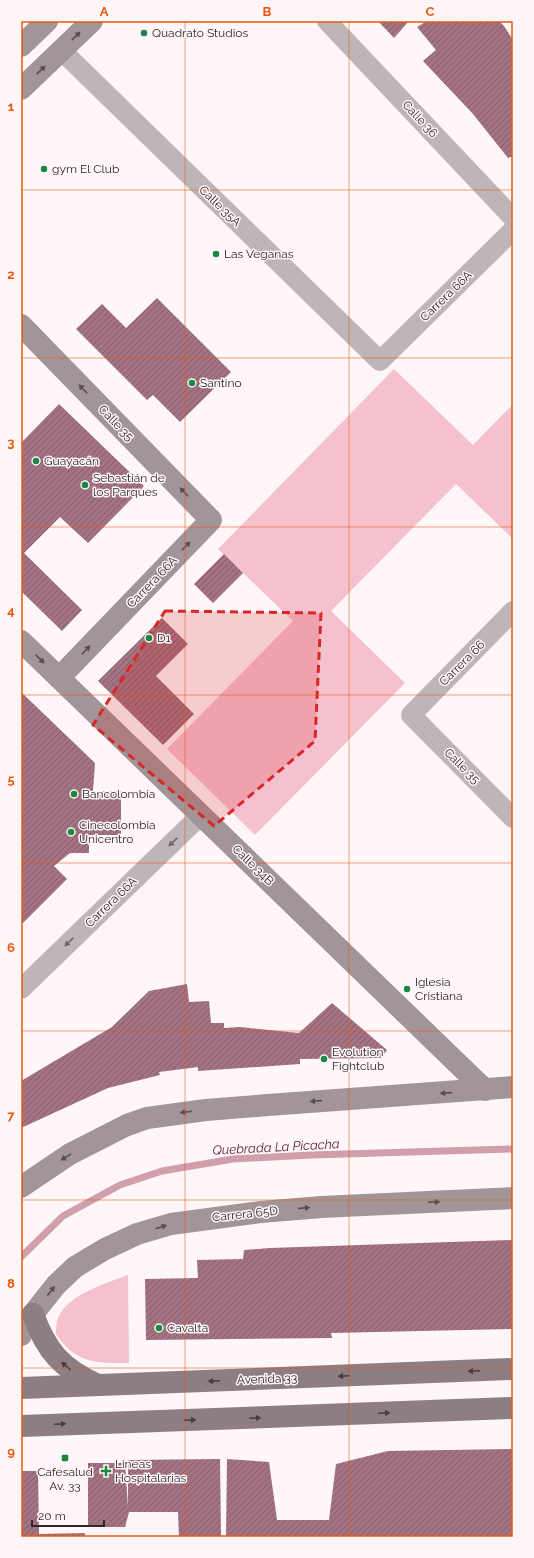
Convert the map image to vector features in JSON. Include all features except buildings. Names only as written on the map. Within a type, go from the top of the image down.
[{"type":"main road","points":[[33,1314],[39,1332],[50,1350],[64,1365],[80,1377],[99,1385]]},
{"type":"main road","name":"Avenida 33","points":[[21,1388],[513,1369]]},
{"type":"main road","points":[[21,1426],[513,1408]]},
{"type":"street","points":[[21,46],[47,21]]},
{"type":"street","points":[[21,89],[92,21]]},
{"type":"street","name":"Calle 36","points":[[327,21],[513,218]]},
{"type":"street","name":"Calle 35A","points":[[61,50],[380,361]]},
{"type":"street","name":"Carrera 66A","points":[[380,361],[513,230]]},
{"type":"street","name":"Calle 35","points":[[21,325],[211,520]]},
{"type":"street","name":"Carrera 66A","points":[[59,678],[211,520]]},
{"type":"street","name":"Carrera 66","points":[[411,715],[513,611]]},
{"type":"street","name":"Calle 34B","points":[[21,641],[484,1090]]},
{"type":"street","name":"Calle 35","points":[[411,715],[513,818]]},
{"type":"street","name":"Carrera 66A","points":[[21,990],[201,815]]},
{"type":"street","points":[[26,1180],[98,1138],[147,1118],[206,1110],[262,1105],[513,1087]]},
{"type":"street","name":"Carrera 65D","points":[[21,1335],[33,1314],[56,1285],[75,1267],[105,1249],[137,1234],[171,1224],[261,1212],[321,1207],[513,1198]]},
{"type":"highlighted area","points":[[165,611],[321,613],[315,741],[214,826],[93,725]]},
{"type":"shaded area","points":[[394,369],[473,445],[513,404],[513,539],[456,484],[331,611],[405,683],[255,835],[167,749],[293,621],[218,549]]},
{"type":"shaded area","points":[[128,1275],[129,1363],[97,1362],[88,1360],[71,1351],[56,1334],[57,1320],[64,1308],[71,1301],[89,1290]]},
{"type":"waterway","name":"Quebrada La Picacha","points":[[21,1257],[63,1216],[120,1185],[162,1171],[233,1159],[311,1155],[513,1149]]},
{"type":"place","name":"Quadrato Studios","points":[[144,33]]},
{"type":"place","name":"gym El Club","points":[[44,169]]},
{"type":"place","name":"Las Veganas","points":[[216,254]]},
{"type":"place","name":"Santino","points":[[192,383]]},
{"type":"place","name":"Guayacán","points":[[36,461]]},
{"type":"place","name":"Sebastián de los Parques","points":[[85,485]]},
{"type":"place","name":"D1","points":[[149,638]]},
{"type":"place","name":"Bancolombia","points":[[74,794]]},
{"type":"place","name":"Cinecolombia Unicentro","points":[[71,832]]},
{"type":"place","name":"Iglesia Cristiana","points":[[407,989]]},
{"type":"place","name":"Evolution Fightclub","points":[[324,1059]]},
{"type":"place","name":"Cavalta","points":[[159,1328]]},
{"type":"place","name":"Cafesalud Av. 33","points":[[65,1458]]},
{"type":"place","name":"Lineas Hospitalarias","points":[[106,1471]]}]
